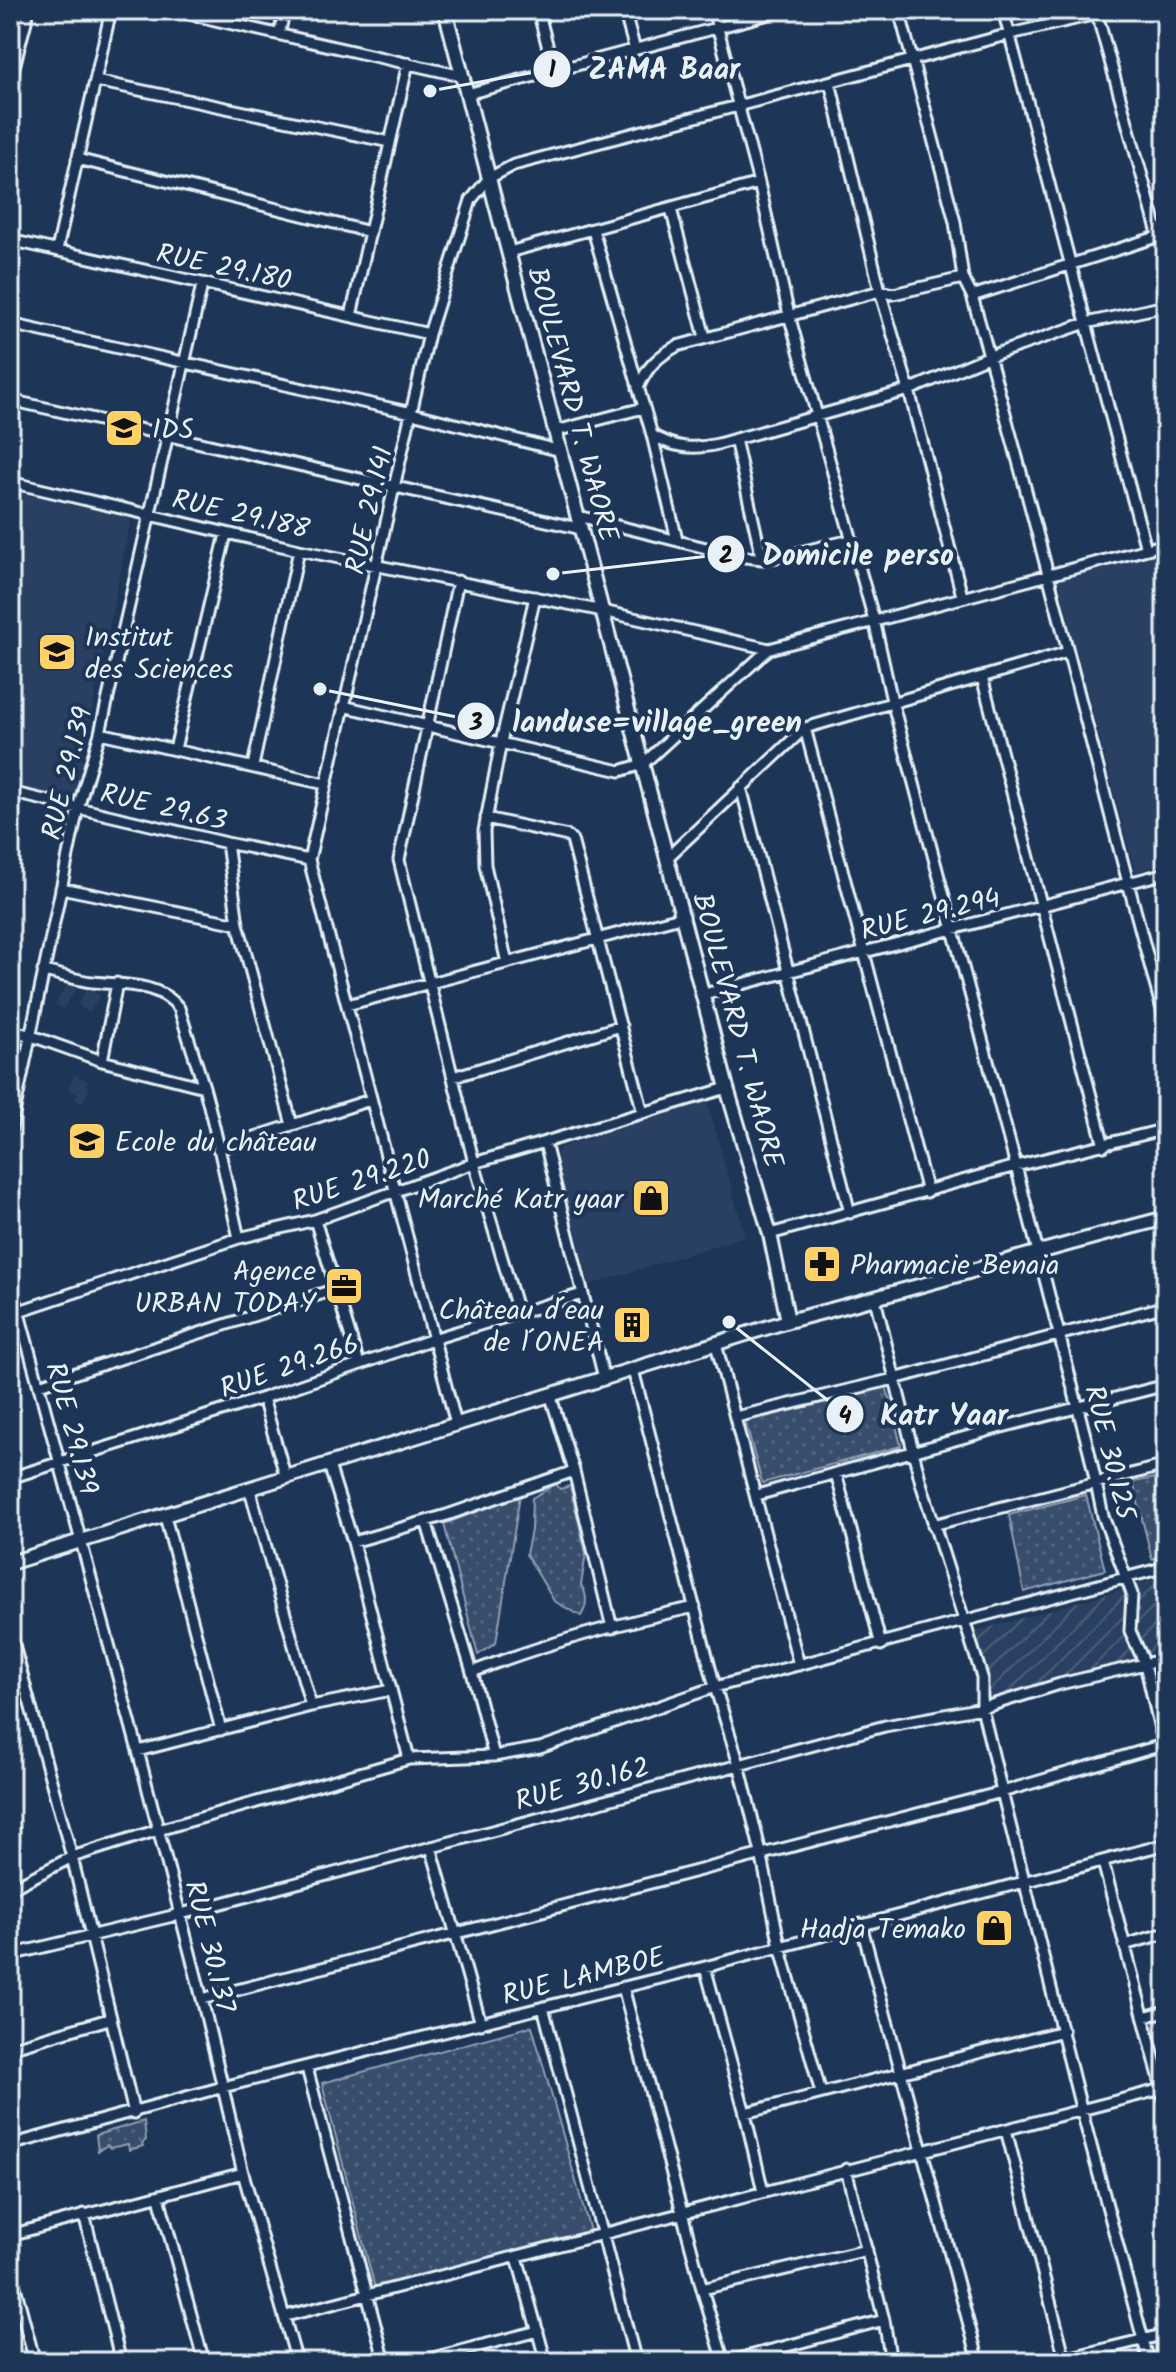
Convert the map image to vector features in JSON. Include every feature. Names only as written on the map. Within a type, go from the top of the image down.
[{"type":"street","points":[[11,75],[29,10]]},
{"type":"street","points":[[57,250],[111,10]]},
{"type":"street","points":[[171,10],[462,76]]},
{"type":"street","points":[[279,34],[285,10]]},
{"type":"street","name":"BOULEVARD T. WAORE","points":[[445,10],[727,1088],[770,1234],[788,1321]]},
{"type":"street","points":[[538,10],[554,71]]},
{"type":"street","points":[[624,10],[635,50]]},
{"type":"street","name":"RUE 30.125","points":[[713,10],[759,183],[789,315],[874,620],[892,701],[1016,1166],[1107,1528],[1132,1594],[1130,1631],[1145,1664],[1165,1748]]},
{"type":"street","points":[[467,94],[784,10]]},
{"type":"street","points":[[899,10],[955,222],[963,278],[972,296],[990,356],[1166,1024]]},
{"type":"street","points":[[1003,10],[1146,549]]},
{"type":"street","points":[[489,178],[514,165],[1010,34],[1114,10]]},
{"type":"street","points":[[972,296],[1162,235],[1097,14]]},
{"type":"street","points":[[351,316],[408,63]]},
{"type":"street","points":[[96,81],[390,142]]},
{"type":"street","points":[[830,82],[880,291],[962,596]]},
{"type":"street","points":[[77,159],[370,232]]},
{"type":"street","name":"RUE 29.141","points":[[309,860],[429,334],[471,200],[489,178]]},
{"type":"street","points":[[509,252],[759,183]]},
{"type":"street","points":[[671,209],[705,337]]},
{"type":"street","points":[[593,230],[652,435],[677,540]]},
{"type":"street","name":"RUE 29.180","points":[[10,240],[429,334]]},
{"type":"street","points":[[638,388],[647,368],[677,346],[880,291],[893,294],[963,278]]},
{"type":"street","name":"RUE 29.139","points":[[10,1130],[78,808],[100,733],[202,285]]},
{"type":"street","points":[[652,435],[678,447],[698,449],[909,390],[990,356],[1086,323],[1166,306]]},
{"type":"street","points":[[10,324],[412,413],[561,451]]},
{"type":"street","points":[[10,400],[396,487],[677,540],[738,556],[762,559],[851,540]]},
{"type":"street","points":[[556,431],[643,408]]},
{"type":"street","points":[[735,439],[762,559]]},
{"type":"street","name":"RUE 29.188","points":[[10,482],[226,534],[603,611],[769,649]]},
{"type":"street","points":[[175,749],[226,534]]},
{"type":"street","points":[[343,706],[620,771],[643,764],[769,649],[1166,544]]},
{"type":"street","points":[[253,766],[299,550]]},
{"type":"street","points":[[458,581],[399,860],[474,1163],[518,1312]]},
{"type":"street","points":[[507,963],[483,849],[501,742],[535,597]]},
{"type":"street","points":[[668,857],[805,728],[1068,652]]},
{"type":"street","points":[[982,677],[1104,1146]]},
{"type":"street","points":[[805,728],[927,1192]]},
{"type":"street","points":[[100,733],[325,784]]},
{"type":"street","points":[[741,787],[850,1213]]},
{"type":"street","name":"RUE 29.63","points":[[10,792],[309,860]]},
{"type":"street","points":[[486,818],[571,838],[643,1113]]},
{"type":"street","points":[[227,843],[238,924],[292,1125]]},
{"type":"street","points":[[309,860],[456,1424]]},
{"type":"street","name":"RUE 29.294","points":[[704,994],[1166,873]]},
{"type":"street","points":[[61,888],[238,924]]},
{"type":"street","points":[[347,1005],[684,916]]},
{"type":"street","points":[[43,971],[91,982],[149,989],[175,1002],[184,1021],[217,1130],[218,1149],[239,1238]]},
{"type":"street","points":[[102,1061],[117,983]]},
{"type":"street","points":[[453,1077],[621,1026]]},
{"type":"street","points":[[10,1031],[102,1061],[204,1087]]},
{"type":"street","name":"RUE 29.220","points":[[14,1312],[239,1238],[315,1220],[474,1163],[727,1088]]},
{"type":"street","points":[[218,1149],[370,1100]]},
{"type":"street","points":[[770,1234],[1016,1166],[1166,1129]]},
{"type":"street","points":[[545,1143],[604,1378]]},
{"type":"street","points":[[10,1563],[788,1321],[1166,1218]]},
{"type":"street","points":[[315,1220],[359,1364]]},
{"type":"street","name":"RUE 29.139","points":[[10,1280],[14,1312],[61,1461],[79,1542]]},
{"type":"street","points":[[39,1385],[336,1289]]},
{"type":"street","name":"RUE 29.266","points":[[10,1478],[263,1398],[433,1339],[582,1294]]},
{"type":"street","points":[[875,1299],[933,1525],[982,1677],[982,1708],[1002,1792],[1082,2112],[1149,2362]]},
{"type":"street","points":[[736,1417],[894,1379],[1166,1306]]},
{"type":"street","points":[[716,1344],[799,1665]]},
{"type":"street","points":[[633,1370],[715,1687],[739,1764],[780,1946],[821,2093]]},
{"type":"street","points":[[757,1495],[1166,1385]]},
{"type":"street","points":[[550,1394],[574,1471],[612,1628]]},
{"type":"street","points":[[263,1398],[286,1478]]},
{"type":"street","points":[[329,1465],[353,1542],[409,1759]]},
{"type":"street","points":[[933,1525],[1166,1465]]},
{"type":"street","points":[[353,1542],[574,1471]]},
{"type":"street","points":[[836,1473],[881,1645]]},
{"type":"street","points":[[250,1490],[311,1706]]},
{"type":"street","points":[[165,1516],[221,1730]]},
{"type":"street","points":[[426,1521],[494,1756]]},
{"type":"street","name":"RUE 30.137","points":[[79,1542],[181,1914],[243,2173],[297,2362]]},
{"type":"street","points":[[10,1889],[72,1857],[409,1759],[494,1756],[540,1748],[715,1687],[1166,1567]]},
{"type":"street","points":[[472,1672],[498,1661],[695,1607]]},
{"type":"street","points":[[10,1631],[72,1857],[134,2113]]},
{"type":"street","name":"RUE 30.162","points":[[10,1955],[181,1914],[885,1726],[982,1708],[1060,1684],[1166,1659]]},
{"type":"street","points":[[138,1751],[311,1706],[391,1690]]},
{"type":"street","points":[[202,1999],[1165,1748]]},
{"type":"street","name":"RUE LAMBOE","points":[[10,2145],[223,2087],[705,1967],[1166,1844]]},
{"type":"street","points":[[431,1847],[481,2024]]},
{"type":"street","points":[[1103,1862],[1166,2103]]},
{"type":"street","points":[[861,1924],[979,2362]]},
{"type":"street","points":[[1124,1945],[1166,1933]]},
{"type":"street","points":[[705,1967],[763,2192]]},
{"type":"street","points":[[623,1987],[702,2289],[726,2362],[884,2320]]},
{"type":"street","points":[[543,2007],[636,2362]]},
{"type":"street","points":[[1144,2017],[1166,2011]]},
{"type":"street","points":[[10,2048],[109,2019]]},
{"type":"street","points":[[745,2113],[1063,2031]]},
{"type":"street","points":[[307,2068],[385,2362]]},
{"type":"street","points":[[286,2316],[1164,2089]]},
{"type":"street","points":[[1006,2130],[1065,2359]]},
{"type":"street","points":[[846,2169],[884,2320],[891,2362]]},
{"type":"street","points":[[10,2235],[243,2173]]},
{"type":"street","points":[[159,2197],[204,2362]]},
{"type":"street","points":[[84,2214],[121,2362]]},
{"type":"street","points":[[702,2289],[867,2250]]},
{"type":"street","points":[[517,2257],[546,2362]]},
{"type":"street","points":[[10,2268],[35,2362]]},
{"type":"street","points":[[417,2362],[538,2331]]},
{"type":"street","points":[[1051,2362],[1166,2334]]},
{"type":"shaded area","name":"Institut des Sciences","points":[[10,491],[131,519],[74,800],[10,784]]},
{"type":"shaded area","points":[[1166,550],[1166,863],[1135,872],[1058,579]]},
{"type":"shaded area","points":[[69,982],[77,987],[63,1009],[55,1004]]},
{"type":"shaded area","points":[[88,988],[100,996],[89,1013],[77,1004]]},
{"type":"shaded area","name":"Ecole du château","points":[[75,1074],[88,1081],[86,1085],[90,1087],[82,1103],[75,1099],[78,1094],[68,1089]]},
{"type":"shaded area","name":"Marché Katr yaar","points":[[707,1101],[745,1236],[590,1285],[557,1159],[559,1148]]},
{"type":"shaded area","name":"Ecole du château","points":[[106,1131],[108,1145],[68,1150],[66,1136]]},
{"type":"shaded area","points":[[886,1385],[901,1446],[762,1483],[744,1417]]},
{"type":"shaded area","points":[[1156,1478],[1165,1514],[1153,1519],[1164,1517],[1166,1555],[1152,1559],[1133,1482]]},
{"type":"shaded area","points":[[556,1484],[560,1489],[570,1486],[586,1553],[581,1585],[586,1600],[581,1616],[554,1601],[526,1554],[531,1530],[532,1498]]},
{"type":"shaded area","points":[[520,1495],[496,1643],[478,1655],[444,1524]]},
{"type":"shaded area","points":[[1086,1495],[1105,1570],[1024,1592],[1009,1515]]},
{"type":"shaded area","points":[[1166,1577],[1166,1653],[992,1699],[973,1632]]},
{"type":"shaded area","points":[[532,2026],[590,2231],[375,2288],[322,2083]]},
{"type":"shaded area","points":[[144,2121],[146,2140],[143,2146],[129,2150],[128,2144],[110,2148],[107,2145],[98,2151],[96,2135]]},
{"type":"place","name":"ZAMA Baar","points":[[430,91]]},
{"type":"place","name":"IDS","points":[[124,428]]},
{"type":"place","name":"Domicile perso","points":[[553,574]]},
{"type":"place","name":"Institut des Sciences","points":[[57,652]]},
{"type":"place","name":"landuse=village_green","points":[[320,689]]},
{"type":"place","name":"Ecole du château","points":[[87,1141]]},
{"type":"place","name":"Marché Katr yaar","points":[[651,1198]]},
{"type":"place","name":"Pharmacie Benaia","points":[[822,1264]]},
{"type":"place","name":"Agence URBAN TODAY","points":[[344,1286]]},
{"type":"place","name":"Katr Yaar","points":[[729,1322]]},
{"type":"place","name":"Château d´eau de l´ONEA","points":[[632,1325]]},
{"type":"place","name":"Hadja Temako","points":[[994,1928]]}]
